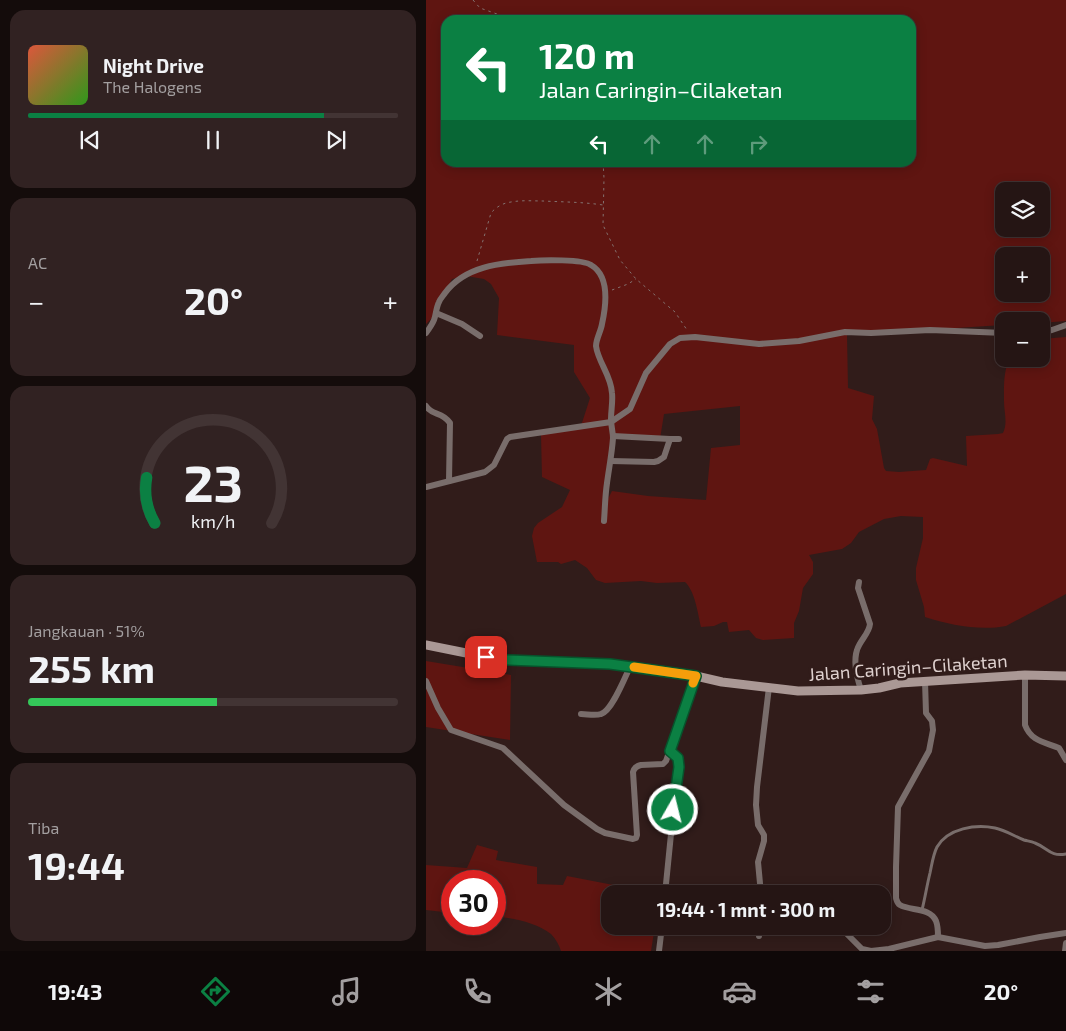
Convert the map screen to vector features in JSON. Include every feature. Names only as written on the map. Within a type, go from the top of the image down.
[{"type":"street","points":[[426,333],[434,322],[439,302],[460,277],[471,271],[513,262],[539,260],[583,262],[591,265],[598,272],[606,292],[602,324],[596,346],[608,374],[612,390],[611,422],[613,436],[611,461],[606,484],[604,521]]},
{"type":"street","points":[[436,313],[462,324],[480,336]]},
{"type":"street","points":[[1050,330],[1066,325]]},
{"type":"street","points":[[426,487],[485,472],[494,465],[507,439],[510,437],[611,422],[630,409],[646,373],[670,344],[680,338],[695,337],[759,344],[799,341],[845,332],[871,333],[930,330],[995,333]]},
{"type":"street","points":[[426,406],[429,411],[446,417],[450,423],[448,481]]},
{"type":"street","points":[[613,436],[679,439]]},
{"type":"street","points":[[611,461],[658,461],[664,457],[670,439]]},
{"type":"street","points":[[859,582],[858,588],[870,624],[857,649],[857,678],[861,690]]},
{"type":"street","name":"Jalan Caringin–Cilaketan","points":[[426,645],[507,660],[630,666],[722,682],[798,691],[861,690],[900,683],[1025,675],[1066,676]]},
{"type":"street","points":[[581,714],[602,714],[607,710],[630,666]]},
{"type":"street","points":[[1025,675],[1025,725],[1028,732],[1033,738],[1059,748],[1066,760]]},
{"type":"street","points":[[426,681],[438,708],[451,730],[500,746],[564,805],[604,833],[633,839],[636,838],[634,769],[641,765],[664,764],[666,761],[696,676]]},
{"type":"street","points":[[925,681],[926,713],[932,721],[933,730],[929,751],[898,807],[896,898],[900,906],[922,910],[933,916],[937,926],[938,937]]},
{"type":"street","points":[[760,885],[758,862],[764,835],[758,825],[757,787],[769,687]]},
{"type":"street","points":[[666,885],[674,794],[679,767],[678,758],[670,751]]},
{"type":"street","points":[[848,935],[862,949],[871,951],[889,949],[938,937],[998,948],[1040,937],[1066,933]]},
{"type":"street","points":[[659,951],[661,935]]},
{"type":"street","points":[[1065,951],[1066,943]]},
{"type":"lane","points":[[922,910],[933,857],[938,846],[944,838],[959,830],[982,826],[996,828],[1042,846],[1052,854],[1066,854]]},
{"type":"path","points":[[473,0],[480,8],[500,15]]},
{"type":"path","points":[[603,167],[603,225],[620,260],[636,279],[675,312],[685,328],[695,337]]},
{"type":"path","points":[[471,271],[476,264],[491,213],[500,206],[510,202],[527,201],[577,202],[604,205]]},
{"type":"path","points":[[606,292],[636,279]]},
{"type":"shaded area","points":[[426,0],[1066,0],[1066,321],[1050,322],[1050,312],[995,312],[995,326],[847,335],[848,388],[874,396],[872,419],[877,429],[884,468],[886,471],[899,472],[926,470],[930,459],[933,458],[967,466],[966,436],[1003,433],[1006,421],[1004,378],[1007,367],[1050,367],[1050,338],[1066,337],[1066,594],[1006,626],[986,628],[965,626],[925,617],[916,580],[916,568],[923,538],[923,517],[901,516],[884,519],[859,532],[851,543],[842,549],[809,555],[813,562],[813,574],[803,588],[799,611],[794,623],[794,638],[763,640],[756,638],[749,630],[729,632],[727,622],[701,627],[694,597],[685,582],[657,583],[641,581],[605,583],[596,580],[587,568],[575,560],[561,564],[558,562],[537,562],[532,536],[534,528],[538,523],[562,507],[570,490],[542,477],[541,435],[581,426],[590,398],[574,372],[574,345],[497,335],[499,298],[491,284],[484,279],[466,276],[452,279],[432,318],[426,324]],"holes":[[[740,406],[740,445],[711,448],[706,500],[648,496],[612,491],[608,499],[615,434],[660,439],[664,414]]]},
{"type":"shaded area","points":[[426,661],[511,675],[510,740],[426,727]]},
{"type":"shaded area","points":[[477,845],[498,851],[496,860],[537,867],[537,884],[563,885],[567,876],[614,885],[601,885],[601,935],[654,935],[651,951],[561,951],[553,936],[545,930],[517,919],[506,918],[506,870],[441,870],[441,912],[426,910],[426,865],[467,868]]},
{"type":"slow traffic","points":[[634,667],[696,676],[693,683]]},
{"type":"route","points":[[486,657],[507,660],[610,664],[696,676],[670,751],[678,758],[679,767],[673,810]]}]
